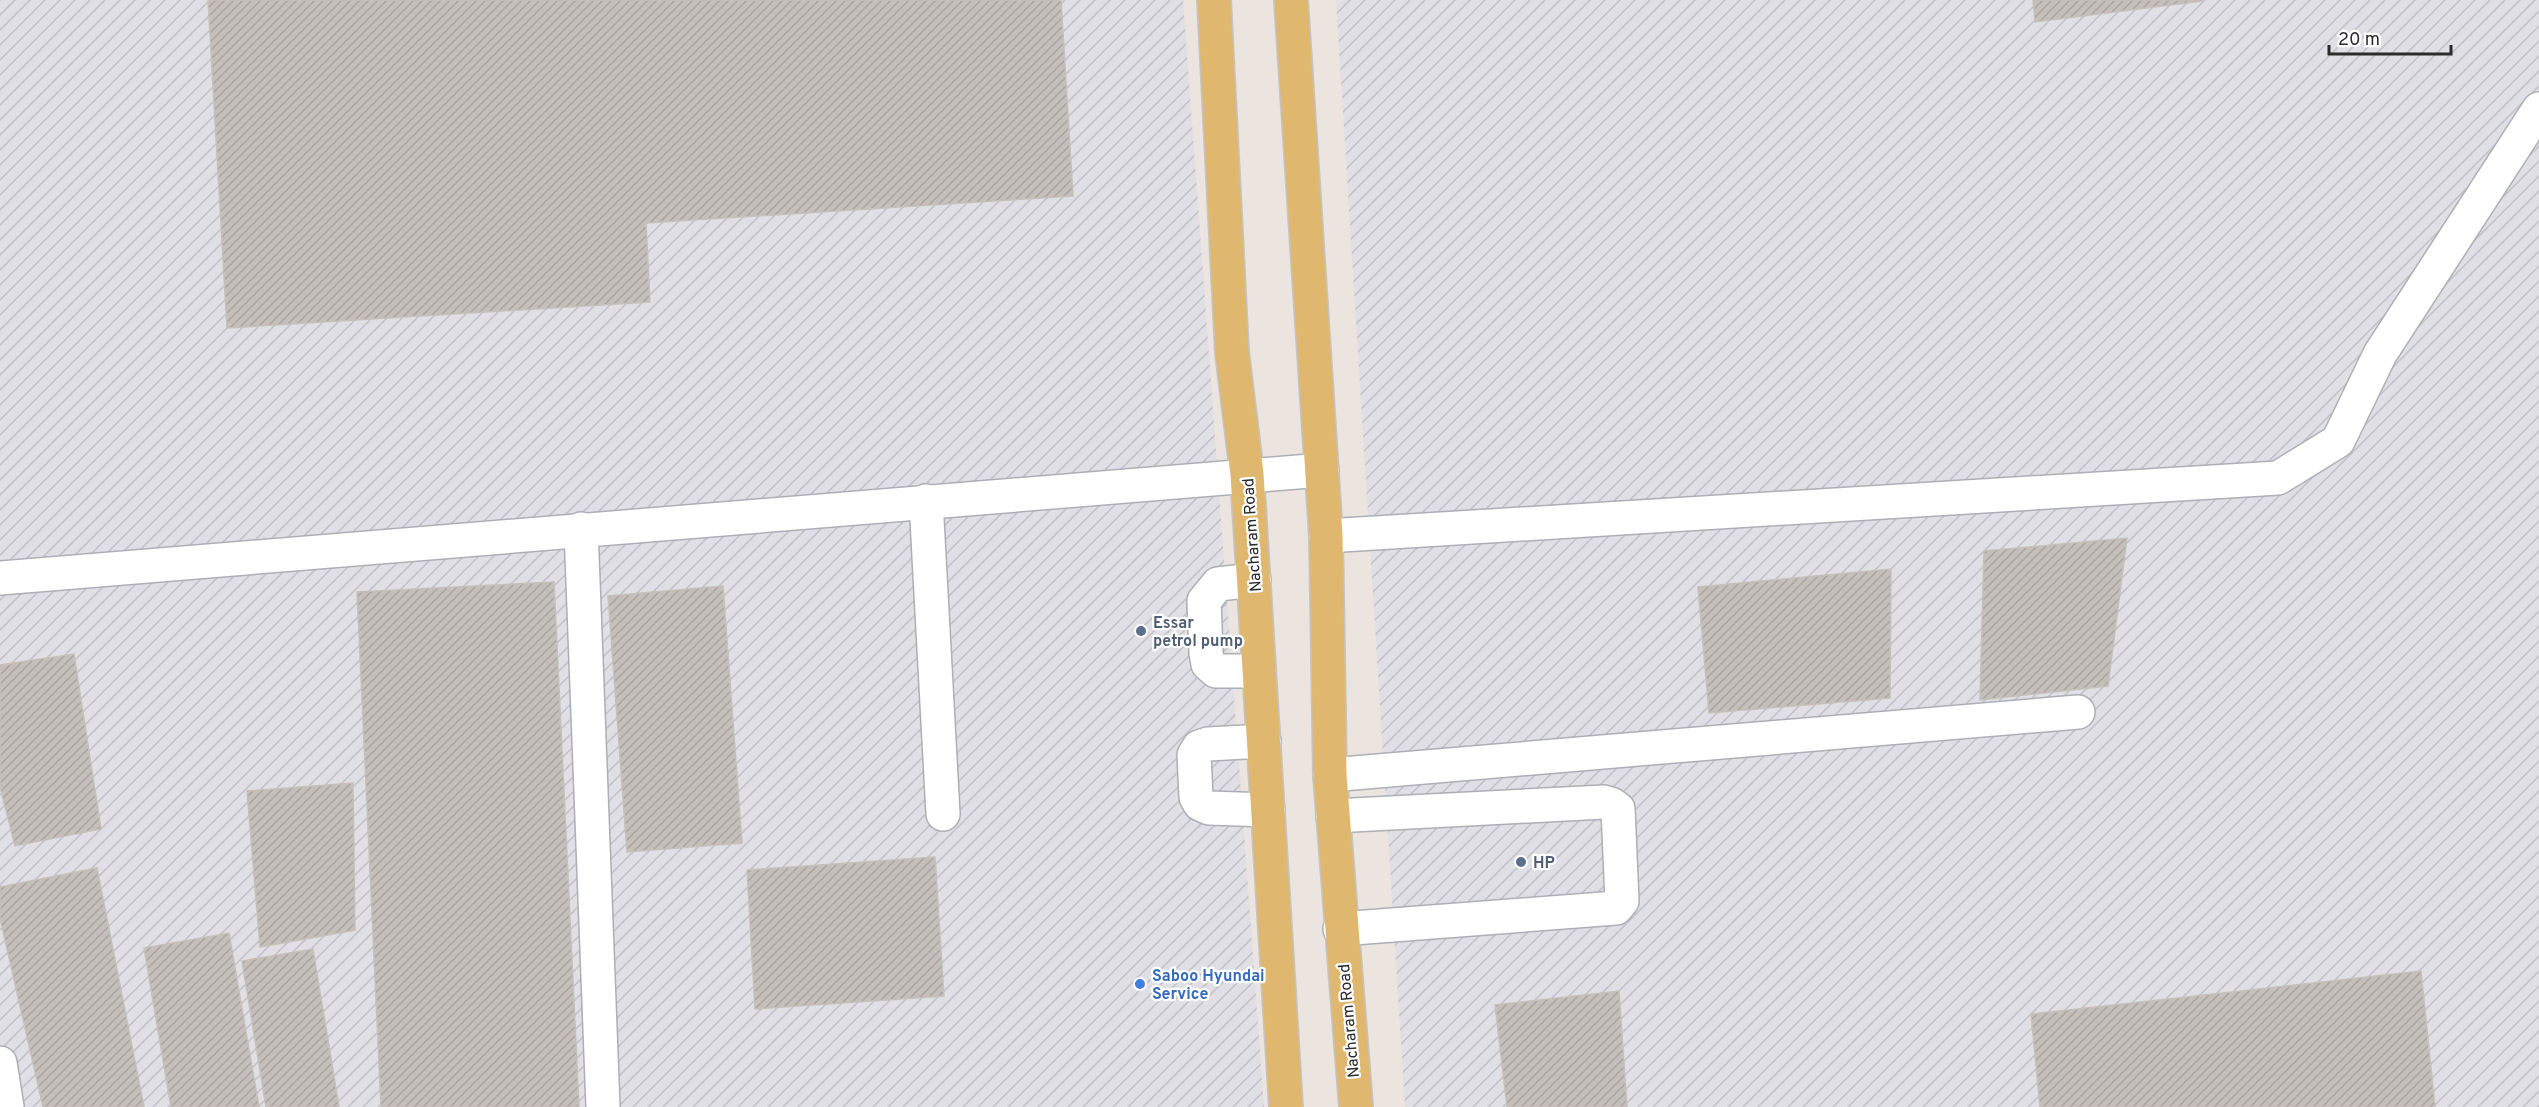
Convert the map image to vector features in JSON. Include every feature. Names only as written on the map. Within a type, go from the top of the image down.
[{"type":"main road","name":"Nacharam Road","points":[[1214,0],[1232,352],[1248,474],[1286,1107]]},
{"type":"main road","name":"Nacharam Road","points":[[1291,0],[1323,470],[1330,774],[1340,929],[1356,1107]]},
{"type":"street","points":[[1326,536],[2278,478],[2338,441],[2380,354],[2539,109]]},
{"type":"street","points":[[0,578],[1248,474],[1323,470]]},
{"type":"street","points":[[926,501],[943,814]]},
{"type":"street","points":[[581,529],[603,1107]]},
{"type":"street","points":[[1254,580],[1218,584],[1210,591],[1204,601],[1206,653],[1208,664],[1216,671],[1259,671]]},
{"type":"street","points":[[1330,774],[2078,712]]},
{"type":"street","points":[[1264,741],[1208,744],[1199,747],[1194,755],[1196,797],[1200,804],[1209,808],[1268,810]]},
{"type":"street","points":[[1333,816],[1604,802],[1618,809],[1622,901],[1616,908],[1340,929]]},
{"type":"street","points":[[0,1063],[7,1107]]},
{"type":"shaded area","points":[[0,0],[1183,0],[1264,1107],[0,1107]]},
{"type":"shaded area","points":[[1336,0],[2539,0],[2539,1107],[1405,1107]]},
{"type":"building","points":[[208,0],[1061,0],[1073,196],[646,223],[650,302],[227,328]]},
{"type":"building","points":[[2033,0],[2202,0],[2202,1],[2035,22]]},
{"type":"building","points":[[2127,538],[2108,686],[1980,700],[1984,551]]},
{"type":"building","points":[[1891,569],[1890,698],[1709,713],[1698,587]]},
{"type":"building","points":[[554,582],[579,1107],[381,1107],[357,592]]},
{"type":"building","points":[[723,586],[742,843],[627,852],[608,596]]},
{"type":"building","points":[[74,654],[101,829],[15,846],[0,787],[0,665]]},
{"type":"building","points":[[353,783],[355,930],[260,947],[247,791]]},
{"type":"building","points":[[935,857],[944,996],[755,1009],[747,870]]},
{"type":"building","points":[[97,868],[144,1107],[43,1107],[0,918],[0,887]]},
{"type":"building","points":[[229,933],[259,1107],[171,1107],[144,948]]},
{"type":"building","points":[[313,949],[339,1107],[266,1107],[242,961]]},
{"type":"building","points":[[2421,971],[2435,1107],[2040,1107],[2031,1014]]},
{"type":"building","points":[[1619,991],[1627,1107],[1507,1107],[1495,1005]]},
{"type":"place","name":"Essar petrol pump","points":[[1141,631]]},
{"type":"place","name":"HP","points":[[1521,862]]},
{"type":"place","name":"Saboo Hyundai Service","points":[[1140,984]]}]
